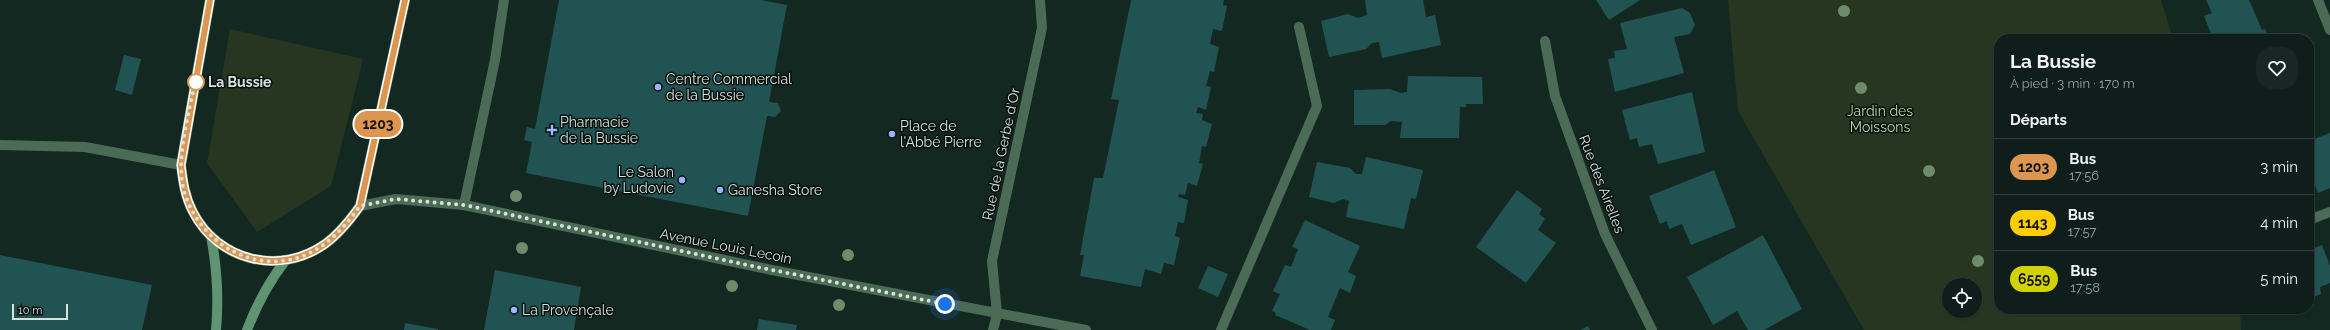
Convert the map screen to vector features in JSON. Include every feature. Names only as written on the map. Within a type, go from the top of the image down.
[{"type":"main road","points":[[210,0],[181,165],[184,190],[188,203],[199,222],[222,246],[244,257],[267,262],[285,261],[301,257],[325,244],[340,231],[360,206],[405,0]]},
{"type":"main road","points":[[212,236],[217,276],[218,304],[216,330]]},
{"type":"main road","points":[[247,330],[260,298],[269,281],[285,261]]},
{"type":"street","points":[[464,205],[495,60],[504,0]]},
{"type":"street","name":"Rue de la Gerbe d'Or","points":[[993,330],[997,314],[992,261],[1042,28],[1040,0]]},
{"type":"street","points":[[2318,0],[2330,30]]},
{"type":"street","points":[[1221,330],[1317,106],[1299,27]]},
{"type":"street","name":"Rue des Airelles","points":[[1544,41],[1555,96],[1602,227],[1652,330]]},
{"type":"street","points":[[0,145],[85,147],[181,165]]},
{"type":"street","name":"Avenue Louis Lecoin","points":[[360,206],[396,199],[464,205],[816,278],[1086,330]]},
{"type":"street","points":[[2314,218],[2330,212]]},
{"type":"green space","name":"Jardin des Moissons","points":[[1728,0],[2161,0],[2171,34],[1994,34],[1994,314],[2240,314],[2241,330],[1864,330],[1738,111]]},
{"type":"green space","points":[[230,29],[363,59],[331,186],[257,232],[207,163]]},
{"type":"building","points":[[559,0],[761,0],[787,5],[769,102],[778,103],[781,111],[775,117],[767,116],[748,216],[526,173],[532,142],[524,140],[527,127],[535,129]]},
{"type":"building","points":[[1131,0],[1224,0],[1223,5],[1227,6],[1222,31],[1213,29],[1210,44],[1219,47],[1214,72],[1210,71],[1206,86],[1211,87],[1206,110],[1198,107],[1196,113],[1203,114],[1202,120],[1212,124],[1206,147],[1202,146],[1199,163],[1203,164],[1197,186],[1188,183],[1185,195],[1179,194],[1178,197],[1188,200],[1184,223],[1178,222],[1175,236],[1180,238],[1174,265],[1164,263],[1161,274],[1145,269],[1141,287],[1080,276],[1084,255],[1080,255],[1094,178],[1103,178],[1119,100],[1111,99]]},
{"type":"building","points":[[1365,0],[1423,0],[1426,17],[1435,15],[1441,45],[1382,58],[1379,42],[1372,43],[1366,49],[1329,57],[1321,21],[1348,14],[1358,18],[1367,15]]},
{"type":"building","points":[[1596,0],[1640,0],[1609,20]]},
{"type":"building","points":[[2206,0],[2249,0],[2262,30],[2265,29],[2267,34],[2211,34],[2204,16],[2212,13]]},
{"type":"building","points":[[1682,8],[1690,13],[1695,25],[1690,34],[1674,37],[1684,73],[1615,92],[1608,59],[1615,58],[1614,51],[1627,49],[1620,23]]},
{"type":"building","points":[[124,55],[141,59],[132,95],[115,90]]},
{"type":"building","points":[[1408,76],[1482,77],[1483,104],[1466,104],[1466,107],[1460,107],[1459,138],[1400,138],[1402,122],[1391,121],[1385,125],[1354,125],[1354,90],[1390,89],[1401,93],[1407,92]]},
{"type":"building","points":[[1692,92],[1705,152],[1658,164],[1652,144],[1639,147],[1637,138],[1630,140],[1622,110]]},
{"type":"building","points":[[2330,133],[2330,188],[2318,193],[2314,183],[2314,139]]},
{"type":"building","points":[[1366,157],[1423,170],[1416,199],[1411,198],[1404,229],[1346,217],[1349,201],[1343,199],[1334,203],[1309,197],[1317,162],[1350,168],[1356,174],[1362,174]]},
{"type":"building","points":[[1714,170],[1736,227],[1691,245],[1682,224],[1669,229],[1667,221],[1660,224],[1649,196]]},
{"type":"building","points":[[1517,190],[1542,209],[1539,214],[1545,219],[1538,230],[1556,243],[1526,283],[1476,247]]},
{"type":"building","points":[[1305,220],[1360,246],[1348,272],[1356,276],[1350,293],[1340,288],[1328,317],[1335,320],[1331,330],[1310,330],[1275,315],[1276,313],[1272,311],[1280,294],[1273,291],[1285,265],[1291,267],[1298,249],[1292,247]]},
{"type":"building","points":[[1763,235],[1802,309],[1764,330],[1748,330],[1737,311],[1713,325],[1687,277]]},
{"type":"building","points":[[2322,245],[2330,266],[2330,283],[2320,287],[2321,294],[2314,297],[2314,248]]},
{"type":"building","points":[[0,255],[152,285],[142,330],[0,330]]},
{"type":"building","points":[[1208,266],[1228,274],[1218,297],[1198,288]]},
{"type":"building","points":[[495,270],[581,287],[574,330],[484,330]]},
{"type":"building","points":[[759,319],[797,325],[796,330],[757,330]]},
{"type":"building","points":[[405,323],[438,329],[438,330],[404,330]]},
{"type":"building","points":[[1588,326],[1590,330],[1580,330]]},
{"type":"bus line","name":"1203","points":[[210,0],[181,165],[184,190],[188,203],[199,222],[222,246],[244,257],[267,262],[285,261],[301,257],[325,244],[340,231],[360,206],[405,0]]},
{"type":"place","name":"La Bussie","points":[[196,82]]},
{"type":"place","name":"Centre Commercial de la Bussie","points":[[658,87]]},
{"type":"place","name":"Pharmacie de la Bussie","points":[[552,130]]},
{"type":"place","name":"Place de l'Abbé Pierre","points":[[892,134]]},
{"type":"place","name":"Le Salon by Ludovic","points":[[682,180]]},
{"type":"place","name":"Ganesha Store","points":[[720,190]]},
{"type":"place","name":"La Provençale","points":[[514,310]]},
{"type":"route","points":[[196,82],[196,77],[181,165],[184,190],[188,203],[199,222],[222,246],[244,257],[267,262],[285,261],[301,257],[325,244],[340,231],[360,206],[396,199],[414,199],[464,205],[514,217],[945,304]]}]
